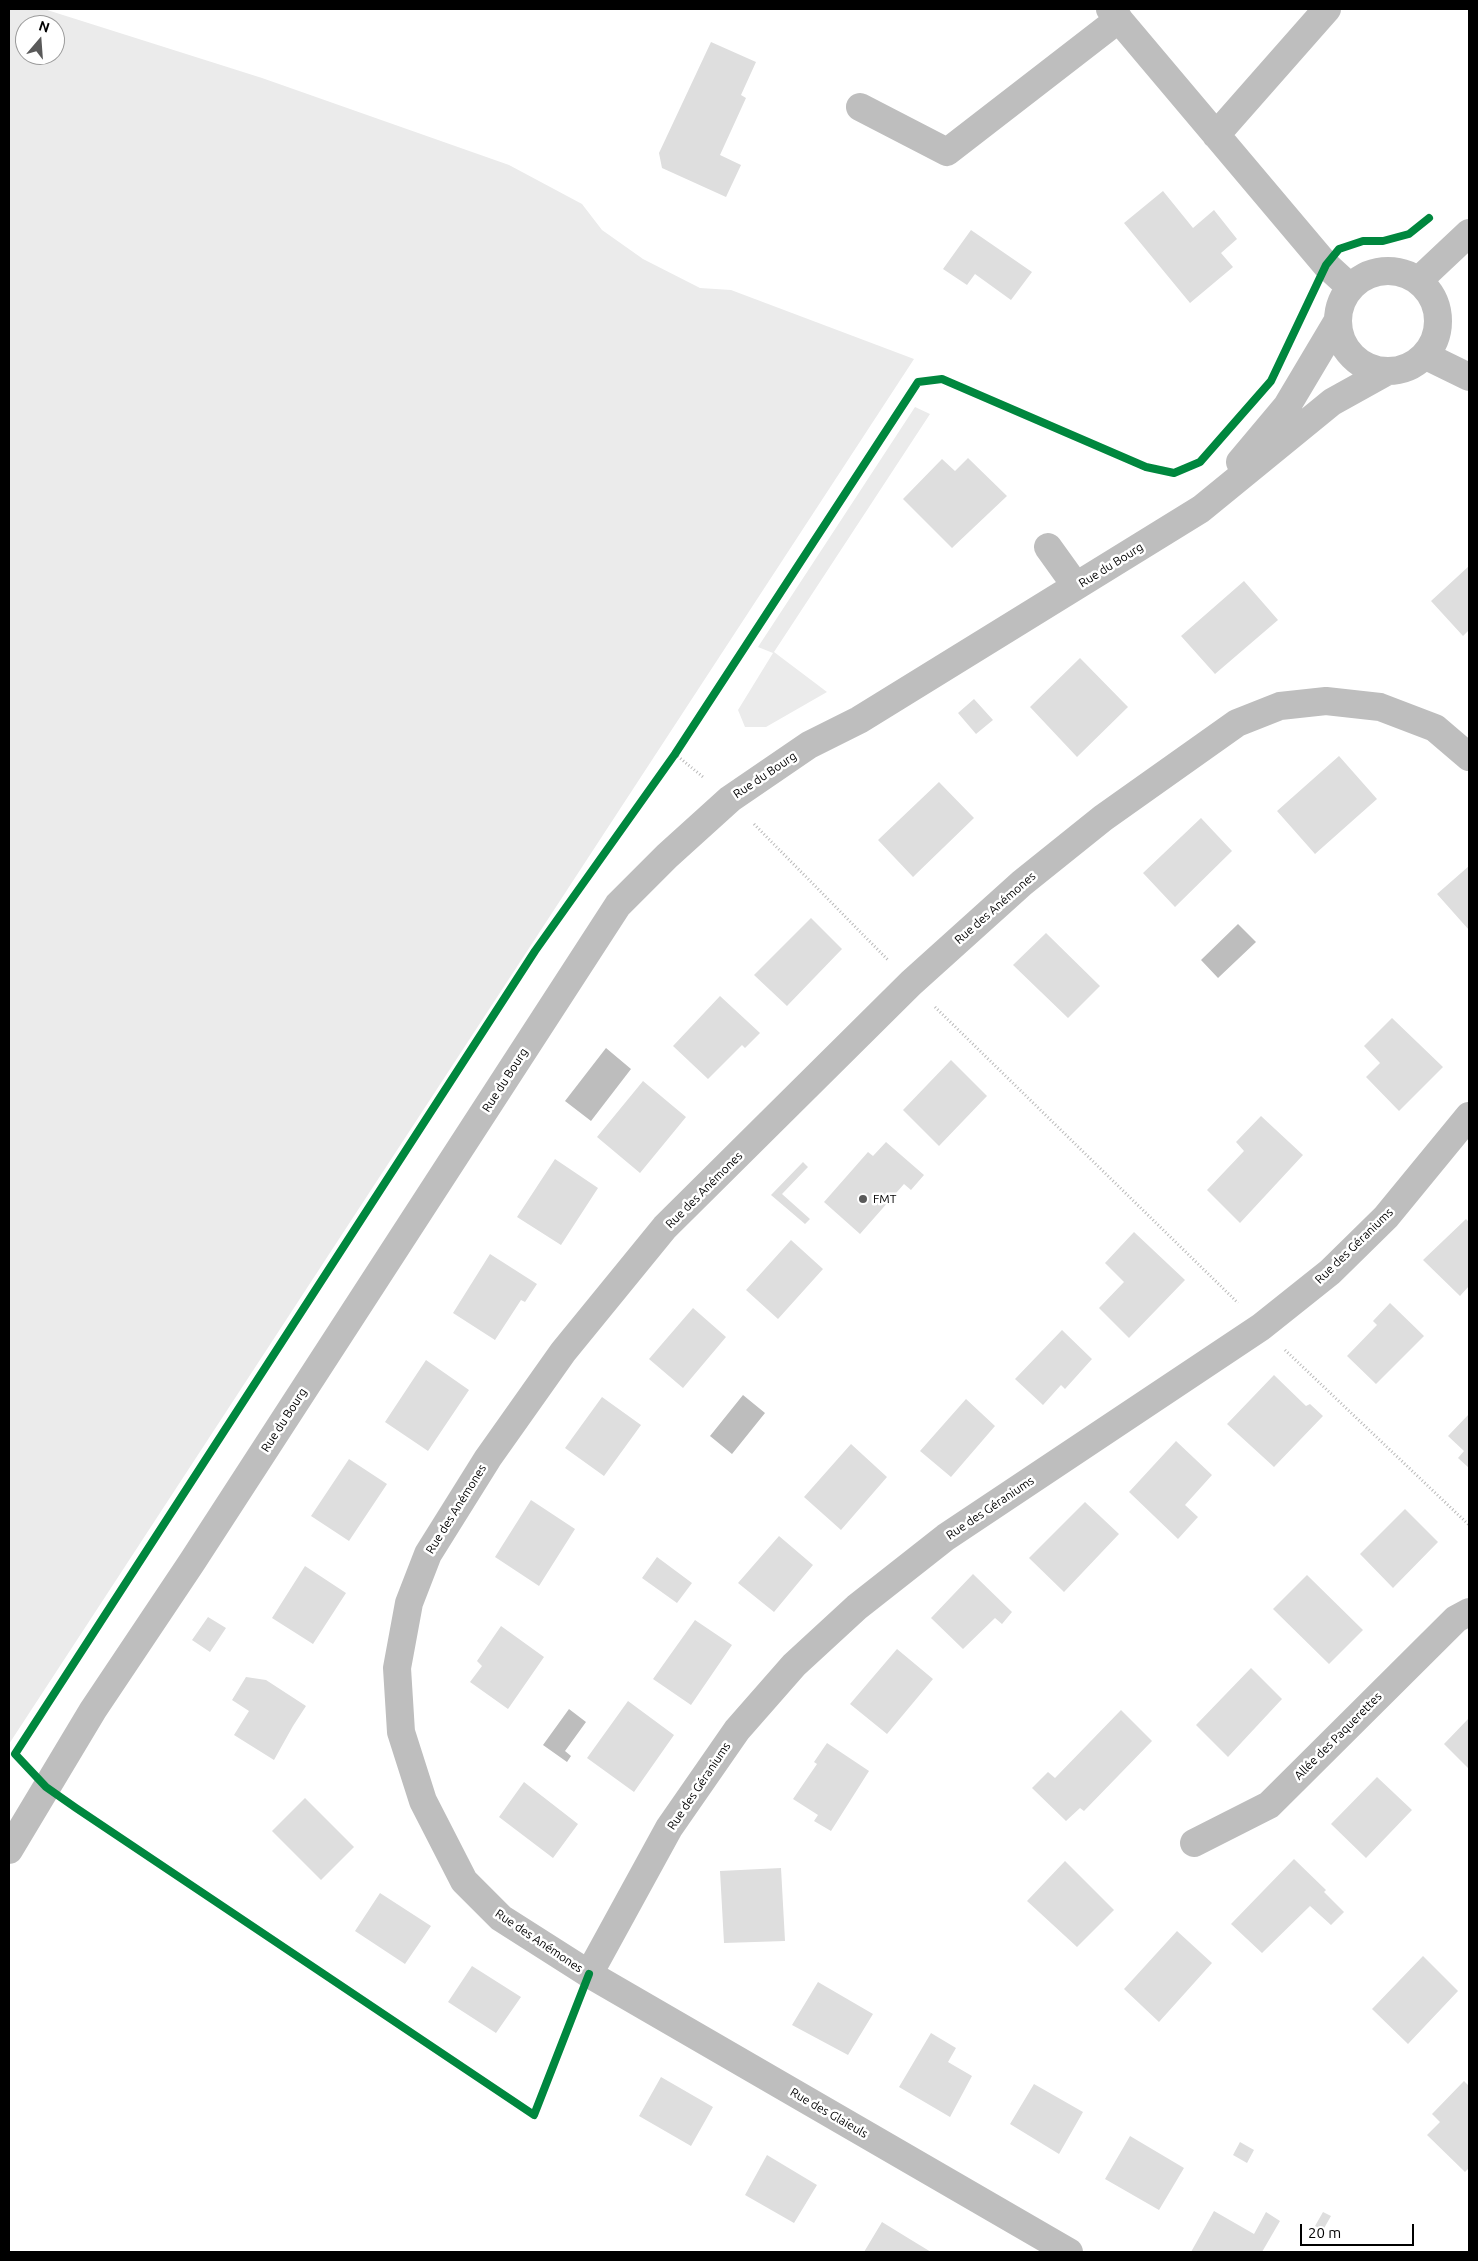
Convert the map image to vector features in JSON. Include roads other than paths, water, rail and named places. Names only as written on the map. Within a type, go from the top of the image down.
[{"type":"street","points":[[1216,135],[1327,9]]},
{"type":"street","points":[[860,107],[947,152],[1114,14],[1326,265],[1350,287]]},
{"type":"street","points":[[1419,280],[1469,233]]},
{"type":"street","points":[[1383,271],[1402,272],[1419,280],[1430,292],[1438,308],[1439,325],[1435,341],[1426,356],[1407,368],[1386,372],[1371,368],[1357,361],[1347,350],[1340,336],[1337,322],[1340,303],[1350,287],[1365,275],[1383,271]]},
{"type":"street","name":"Rue du Bourg","points":[[1201,509],[1286,406],[1337,322]]},
{"type":"street","points":[[1426,356],[1469,377]]},
{"type":"street","name":"Rue du Bourg","points":[[9,1850],[93,1710],[192,1562],[618,905],[667,856],[730,799],[809,745],[859,720],[1201,509],[1332,402],[1386,372]]},
{"type":"street","points":[[1048,547],[1076,586]]},
{"type":"street","name":"Rue des Anémones","points":[[589,1974],[501,1918],[464,1881],[423,1801],[401,1732],[397,1668],[409,1603],[428,1554],[488,1458],[563,1352],[665,1228],[911,983],[1022,883],[1103,818],[1237,723],[1280,706],[1326,701],[1380,707],[1434,728],[1469,757]]},
{"type":"street","name":"Rue des Géraniums","points":[[589,1974],[669,1828],[737,1730],[794,1665],[857,1607],[946,1537],[1261,1327],[1330,1272],[1386,1217],[1469,1116]]},
{"type":"street","name":"Allée des Paquerettes","points":[[1194,1843],[1269,1805],[1456,1619],[1469,1612]]},
{"type":"street","name":"Rue des Glaieuls","points":[[589,1974],[1069,2252]]},
{"type":"place","name":"FMT","points":[[863,1199]]}]
